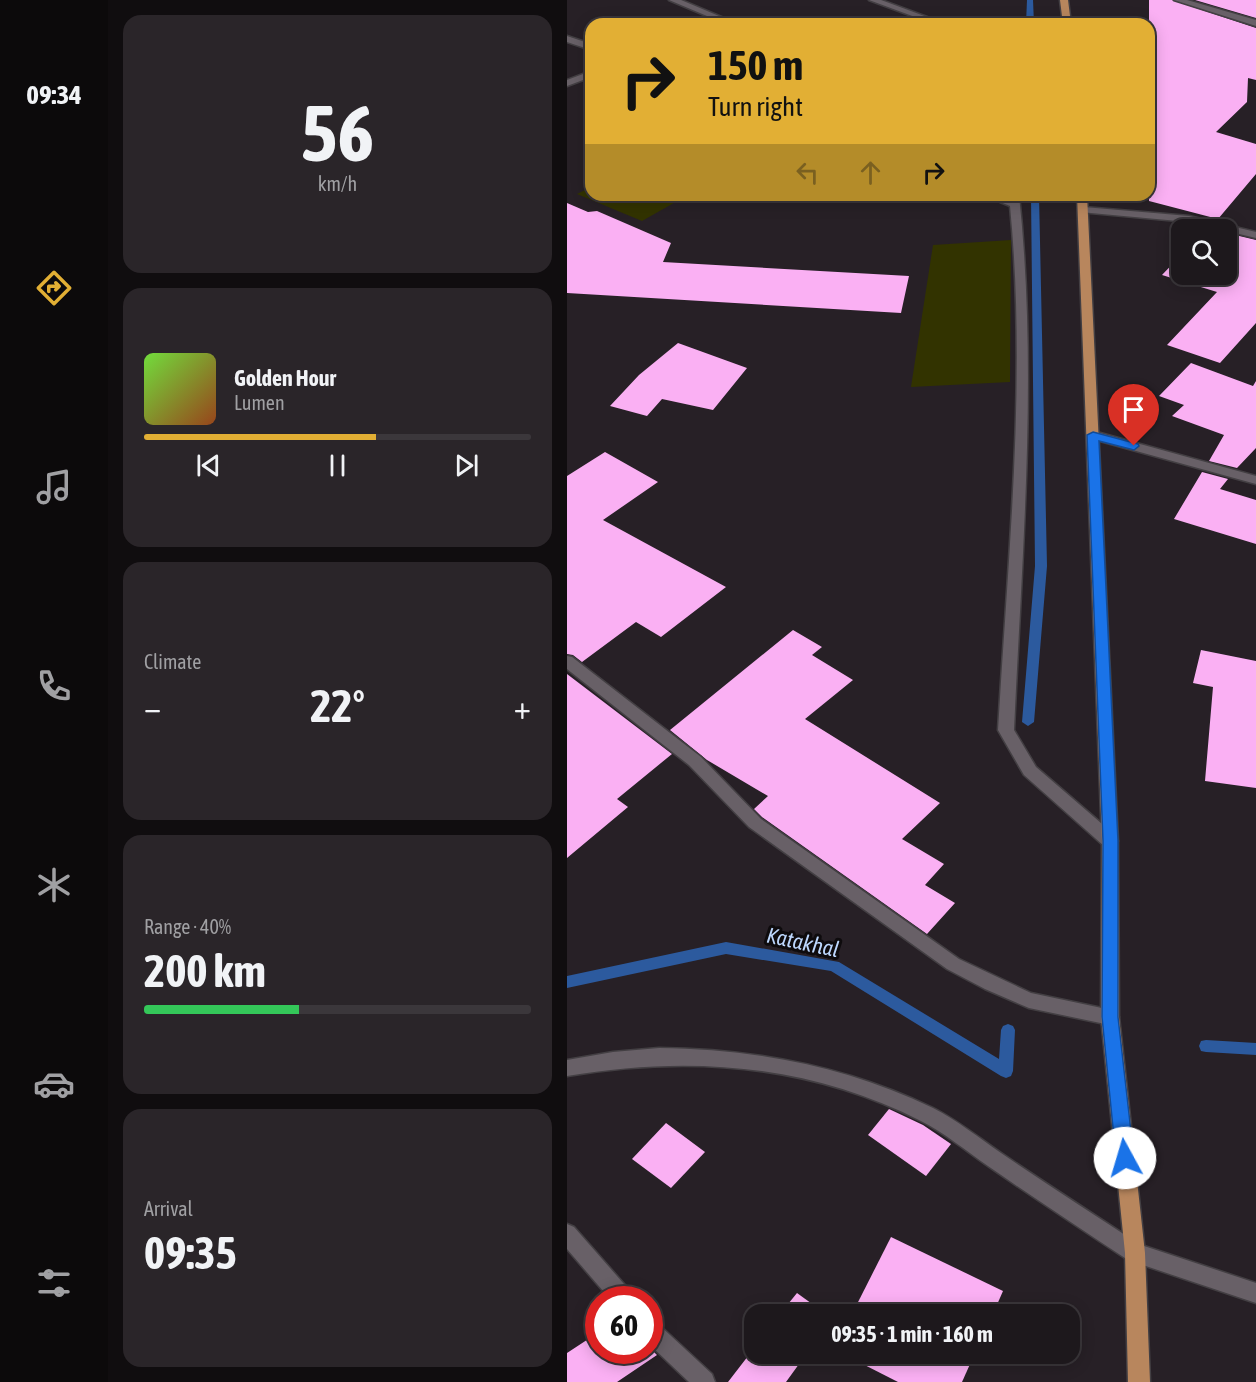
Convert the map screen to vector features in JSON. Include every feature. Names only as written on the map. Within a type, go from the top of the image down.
[{"type":"main road","points":[[1064,0],[1066,18]]},
{"type":"main road","points":[[1083,202],[1110,841],[1110,1017],[1135,1253],[1139,1382]]},
{"type":"street","points":[[673,0],[719,18]]},
{"type":"street","points":[[873,0],[925,18]]},
{"type":"street","points":[[1178,0],[1256,23]]},
{"type":"street","points":[[1203,8],[1219,0]]},
{"type":"street","points":[[567,39],[585,45]]},
{"type":"street","points":[[567,83],[585,76]]},
{"type":"street","points":[[1014,201],[1018,234],[1023,399],[1006,730],[1030,771],[1110,841]]},
{"type":"street","points":[[1083,202],[1189,219],[1256,235]]},
{"type":"street","points":[[1093,435],[1256,480]]},
{"type":"street","points":[[567,661],[695,760],[755,823],[953,964],[991,984],[1029,1000],[1110,1017]]},
{"type":"street","points":[[567,1068],[662,1056],[716,1057],[764,1061],[850,1082],[928,1115],[1135,1253],[1256,1293]]},
{"type":"street","points":[[567,1234],[613,1286]]},
{"type":"street","points":[[663,1342],[704,1382]]},
{"type":"shaded area","points":[[585,190],[585,197],[577,194]]},
{"type":"shaded area","points":[[594,201],[677,201],[642,221]]},
{"type":"shaded area","points":[[1011,240],[1010,382],[911,387],[933,245]]},
{"type":"building","points":[[1149,0],[1172,0],[1256,28],[1256,80],[1248,78],[1247,102],[1216,132],[1256,144],[1256,174],[1218,219],[1149,201],[1155,201],[1155,18],[1149,18]]},
{"type":"building","points":[[1195,0],[1256,0],[1256,18]]},
{"type":"building","points":[[567,203],[588,212],[597,211],[671,243],[663,262],[909,276],[901,313],[567,293]]},
{"type":"building","points":[[1237,235],[1256,240],[1256,323],[1220,363],[1167,345],[1217,292],[1194,285],[1237,285]]},
{"type":"building","points":[[1171,266],[1171,278],[1162,275]]},
{"type":"building","points":[[678,343],[747,368],[713,410],[662,399],[647,416],[610,406],[639,375]]},
{"type":"building","points":[[1191,363],[1253,386],[1256,381],[1256,448],[1237,468],[1209,461],[1224,435],[1172,416],[1184,405],[1159,396]]},
{"type":"building","points":[[605,452],[658,482],[603,520],[726,587],[661,637],[636,622],[582,662],[573,655],[567,654],[567,476]]},
{"type":"building","points":[[1202,472],[1228,479],[1220,489],[1256,500],[1256,544],[1174,519]]},
{"type":"building","points":[[793,630],[822,647],[812,655],[853,680],[805,719],[940,803],[902,839],[944,864],[925,885],[955,903],[927,934],[762,817],[754,809],[768,796],[707,760],[670,730]]},
{"type":"building","points":[[1201,650],[1256,661],[1256,788],[1205,781],[1213,687],[1193,683]]},
{"type":"building","points":[[567,674],[672,754],[617,799],[628,807],[567,858]]},
{"type":"building","points":[[889,1109],[923,1125],[951,1144],[926,1176],[868,1135]]},
{"type":"building","points":[[666,1123],[705,1152],[671,1188],[632,1159]]},
{"type":"building","points":[[891,1237],[1003,1291],[997,1304],[857,1304]]},
{"type":"building","points":[[797,1293],[812,1304],[788,1304]]},
{"type":"building","points":[[585,1341],[585,1364],[644,1364],[617,1382],[567,1382],[567,1353]]},
{"type":"building","points":[[744,1361],[744,1364],[799,1364],[786,1382],[728,1382]]},
{"type":"building","points":[[863,1364],[970,1364],[962,1382],[898,1382]]},
{"type":"waterway","points":[[1030,0],[1030,18]]},
{"type":"waterway","points":[[1028,722],[1041,566],[1035,201]]},
{"type":"waterway","name":"Katakhal","points":[[567,982],[726,948],[834,966],[1006,1071],[1008,1030]]},
{"type":"waterway","name":"Katakhal","points":[[1206,1046],[1256,1049]]},
{"type":"route","points":[[1125,1158],[1110,1017],[1110,841],[1093,435],[1134,446]]}]
